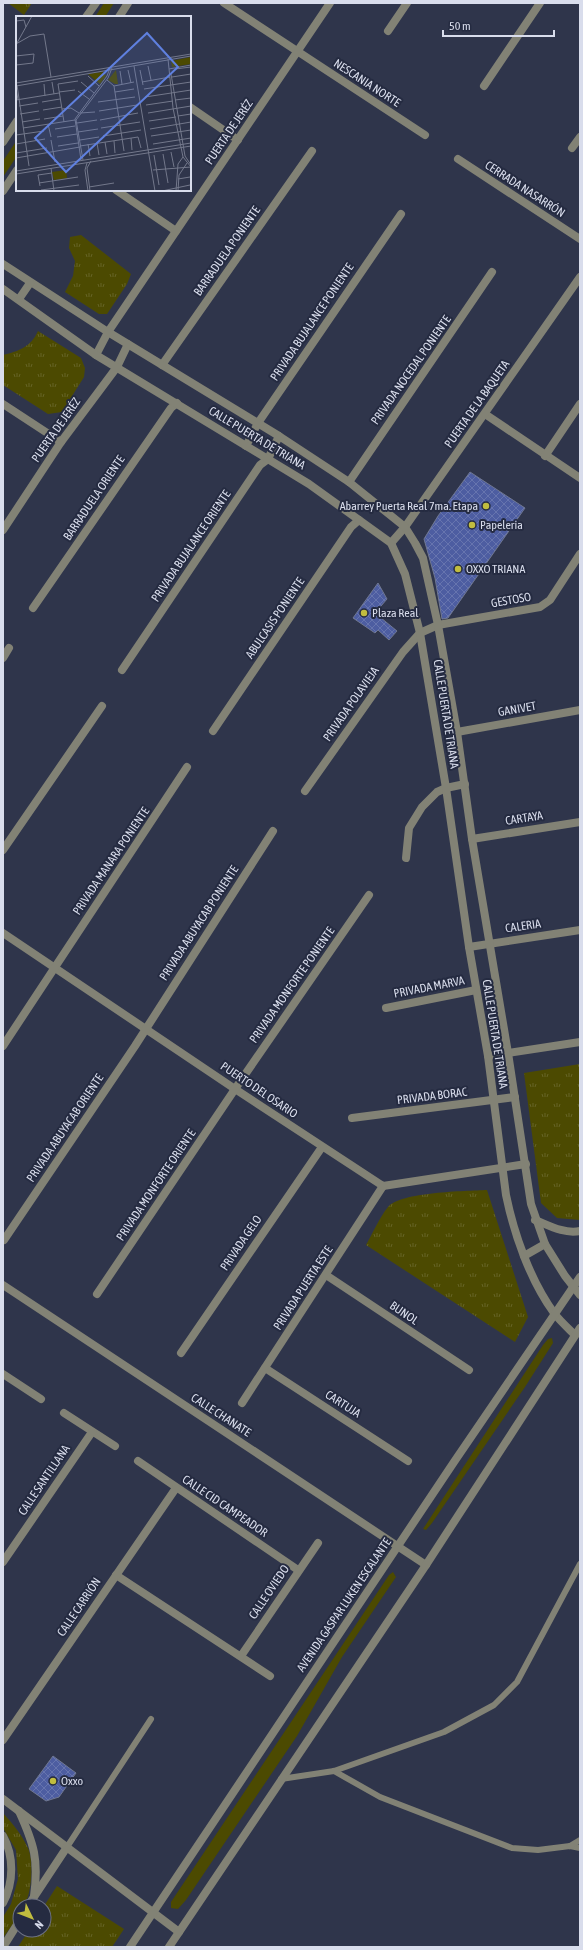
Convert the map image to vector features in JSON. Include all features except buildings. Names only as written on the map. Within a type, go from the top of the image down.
[{"type":"street","points":[[87,16],[96,3]]},
{"type":"street","points":[[120,16],[128,3]]},
{"type":"street","name":"NESCANIA NORTE","points":[[224,3],[425,135]]},
{"type":"street","name":"PUERTA DE JERÉZ","points":[[96,355],[108,332],[330,3]]},
{"type":"street","points":[[388,31],[406,3]]},
{"type":"street","points":[[484,86],[540,3]]},
{"type":"street","points":[[191,108],[238,140]]},
{"type":"street","points":[[3,142],[16,122]]},
{"type":"street","points":[[572,148],[580,137]]},
{"type":"street","name":"BARRADUELA PONIENTE","points":[[162,365],[312,151]]},
{"type":"street","name":"CERRADA NASARRÓN","points":[[458,159],[580,239]]},
{"type":"street","points":[[3,191],[16,172]]},
{"type":"street","points":[[117,191],[176,231]]},
{"type":"street","name":"PRIVADA BUJALANCE PONIENTE","points":[[246,446],[258,423],[401,214]]},
{"type":"street","name":"CALLE PUERTA DE TRIANA","points":[[3,264],[30,283],[108,332],[279,436],[349,482],[405,527],[422,558],[438,625],[457,732],[472,839],[526,1164],[530,1204],[545,1244],[573,1287],[580,1295]]},
{"type":"street","name":"PRIVADA NOCEDAL PONIENTE","points":[[349,482],[492,272]]},
{"type":"street","name":"PUERTA DE LA BAQUETA","points":[[391,544],[405,527],[485,414],[580,277]]},
{"type":"street","points":[[19,299],[30,283]]},
{"type":"street","name":"CALLE PUERTA DE TRIANA","points":[[3,289],[96,355],[309,484],[391,544],[406,574],[420,633],[446,788],[469,947],[488,1056],[502,1167],[510,1215],[516,1237],[542,1293],[554,1313],[575,1335]]},
{"type":"street","name":"PUERTA DE JERÉZ","points":[[3,530],[61,442],[116,367],[128,344]]},
{"type":"street","points":[[3,404],[61,442]]},
{"type":"street","name":"BARRADUELA ORIENTE","points":[[34,608],[170,408],[177,404]]},
{"type":"street","points":[[545,456],[580,404]]},
{"type":"street","points":[[485,414],[545,456],[580,478]]},
{"type":"street","name":"PRIVADA BUJALANCE ORIENTE","points":[[122,670],[260,465],[268,459],[279,436]]},
{"type":"street","name":"ABULCASIS PONIENTE","points":[[213,731],[351,527],[360,520]]},
{"type":"street","name":"GESTOSO","points":[[420,633],[438,625],[540,607],[550,600],[580,554]]},
{"type":"street","name":"PRIVADA POLAVIEJA","points":[[305,791],[403,652],[420,633]]},
{"type":"street","points":[[3,658],[10,648]]},
{"type":"street","points":[[3,850],[102,706]]},
{"type":"street","name":"GANIVET","points":[[457,732],[580,710]]},
{"type":"street","name":"PRIVADA MANARA PONIENTE","points":[[3,1046],[187,767]]},
{"type":"street","points":[[406,858],[408,837],[414,820],[430,797],[446,788],[465,784]]},
{"type":"street","name":"CARTAYA","points":[[472,839],[580,822]]},
{"type":"street","name":"PRIVADA ABUYACAB PONIENTE","points":[[146,1029],[273,831]]},
{"type":"street","name":"PRIVADA MONFORTE PONIENTE","points":[[235,1089],[369,895]]},
{"type":"street","name":"CALERIA","points":[[469,947],[580,930]]},
{"type":"street","name":"PUERTO DEL OSARIO","points":[[3,933],[235,1089],[383,1186]]},
{"type":"street","name":"PRIVADA MARVA","points":[[386,1008],[476,990]]},
{"type":"street","name":"PRIVADA ABUYACAB ORIENTE","points":[[4,1240],[146,1029]]},
{"type":"street","points":[[488,1056],[580,1042]]},
{"type":"street","name":"PRIVADA MONFORTE ORIENTE","points":[[97,1294],[235,1089]]},
{"type":"street","name":"PRIVADA BORAC","points":[[352,1118],[494,1101],[515,1097]]},
{"type":"street","name":"PRIVADA GELO","points":[[181,1353],[322,1146]]},
{"type":"street","points":[[383,1186],[526,1164]]},
{"type":"street","name":"PRIVADA PUERTA ESTE","points":[[242,1403],[383,1186]]},
{"type":"street","points":[[535,1220],[560,1230],[573,1232],[580,1231]]},
{"type":"street","points":[[524,1256],[545,1244]]},
{"type":"street","name":"BUNOL","points":[[326,1275],[468,1370]]},
{"type":"street","name":"AVENIDA GASPAR LUKEN ESCALANTE","points":[[130,1947],[264,1744],[398,1547],[554,1313],[580,1277]]},
{"type":"street","name":"CALLE CHANATE","points":[[3,1285],[426,1565]]},
{"type":"street","points":[[169,1947],[426,1565],[580,1328]]},
{"type":"street","name":"CARTUJA","points":[[265,1368],[408,1461]]},
{"type":"street","points":[[4,1377],[41,1399]]},
{"type":"street","points":[[64,1413],[115,1446]]},
{"type":"street","name":"CALLE SANTILLANA","points":[[3,1562],[92,1432]]},
{"type":"street","name":"CALLE CID CAMPEADOR","points":[[138,1462],[298,1570]]},
{"type":"street","name":"CALLE CARRIÓN","points":[[3,1740],[176,1488]]},
{"type":"street","name":"CALLE OVIEDO","points":[[241,1656],[298,1570],[318,1543]]},
{"type":"street","points":[[116,1575],[270,1676]]},
{"type":"street","points":[[3,1799],[179,1932]]},
{"type":"street","points":[[19,1810],[33,1841],[36,1858],[37,1875],[34,1896]]},
{"type":"street","points":[[3,1836],[8,1845],[12,1866],[9,1892],[3,1903]]},
{"type":"street","points":[[34,1896],[67,1847]]},
{"type":"street","points":[[3,1947],[12,1933]]},
{"type":"lane","points":[[281,1779],[334,1771],[444,1732],[494,1705],[517,1682],[580,1564]]},
{"type":"lane","points":[[67,1847],[151,1719]]},
{"type":"lane","points":[[334,1771],[380,1797],[512,1848],[538,1850],[570,1846],[580,1848]]},
{"type":"lane","points":[[570,1846],[580,1840]]},
{"type":"green space","points":[[8,3],[32,3],[24,15]]},
{"type":"green space","points":[[104,3],[114,3],[106,16],[96,16]]},
{"type":"green space","points":[[16,142],[16,158],[3,177],[3,161]]},
{"type":"green space","points":[[81,235],[131,274],[127,284],[107,314],[99,314],[65,292],[73,276],[75,261],[69,248],[70,237]]},
{"type":"green space","points":[[38,331],[81,358],[85,368],[84,377],[62,412],[48,414],[3,385],[3,355],[24,348],[32,341]]},
{"type":"green space","points":[[580,1064],[580,1220],[557,1218],[541,1203],[524,1073]]},
{"type":"green space","points":[[487,1190],[528,1317],[515,1342],[366,1245],[385,1211],[395,1202],[419,1195],[434,1193]]},
{"type":"green space","points":[[552,1338],[553,1343],[525,1387],[432,1523],[426,1530],[423,1529],[543,1345],[548,1339]]},
{"type":"green space","points":[[393,1572],[396,1577],[342,1657],[297,1736],[186,1900],[178,1909],[171,1908],[171,1902],[389,1575]]},
{"type":"green space","points":[[3,1813],[17,1830],[28,1848],[31,1861],[31,1877],[28,1898],[13,1898],[18,1879],[16,1850],[3,1828]]},
{"type":"green space","points":[[57,1886],[124,1929],[112,1947],[18,1947],[24,1938],[52,1938],[52,1898],[49,1898]]},
{"type":"green space","points":[[12,1900],[12,1925],[3,1938],[3,1917]]},
{"type":"place","name":"Abarrey Puerta Real 7ma. Etapa","points":[[486,506]]},
{"type":"place","name":"Papeleria","points":[[472,525]]},
{"type":"place","name":"OXXO TRIANA","points":[[458,569]]},
{"type":"place","name":"Plaza Real","points":[[364,613]]},
{"type":"place","name":"Oxxo","points":[[53,1781]]}]
